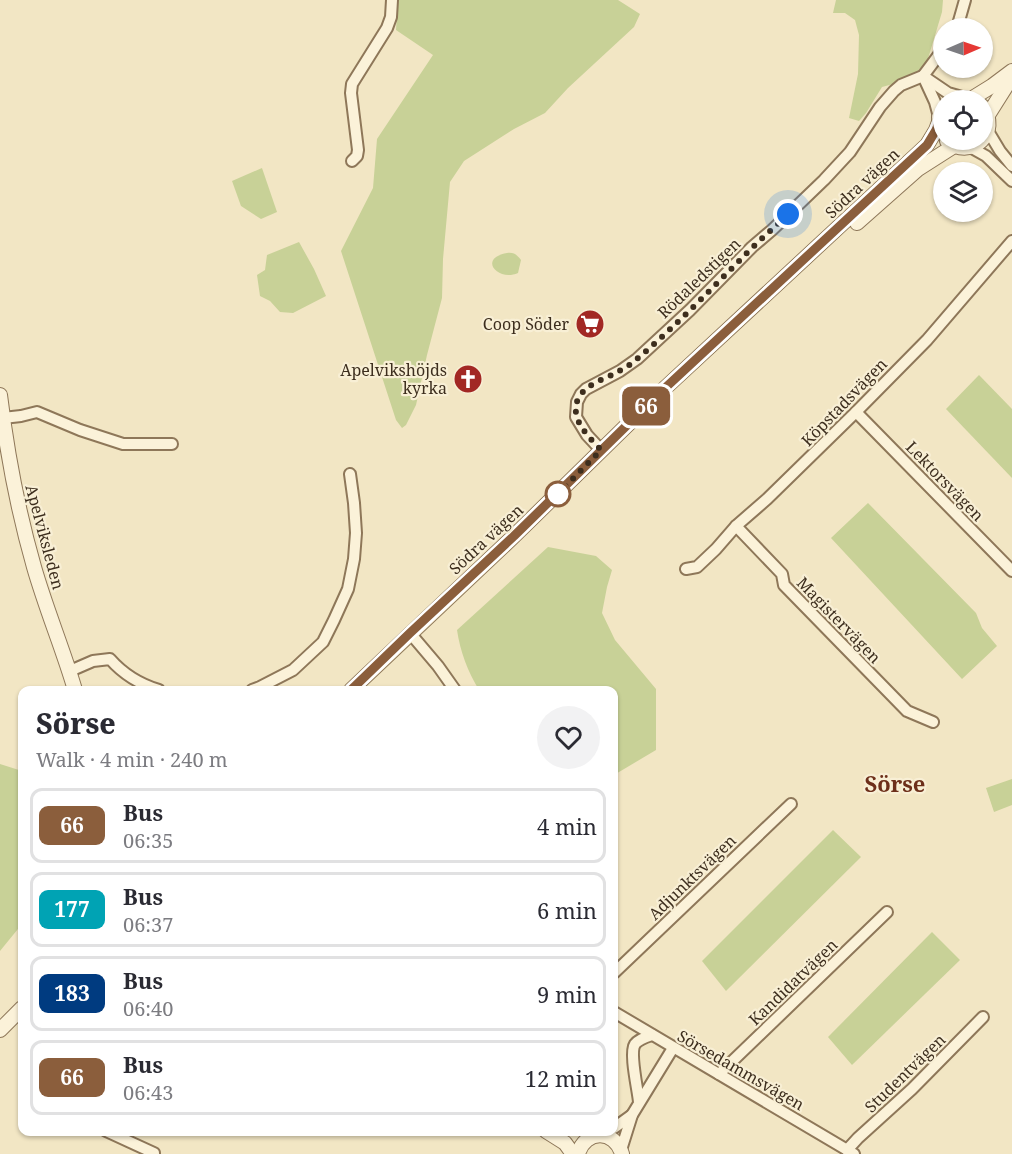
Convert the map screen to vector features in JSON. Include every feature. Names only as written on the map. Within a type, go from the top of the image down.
[{"type":"street","points":[[352,161],[357,156],[358,150],[351,93],[352,84],[387,27],[391,17],[392,0]]},
{"type":"street","points":[[961,18],[965,0]]},
{"type":"street","points":[[923,76],[933,63]]},
{"type":"street","points":[[987,90],[1012,71]]},
{"type":"street","points":[[923,76],[944,90]]},
{"type":"street","points":[[923,76],[933,98]]},
{"type":"street","name":"Rödaledstigen","points":[[601,450],[587,435],[576,417],[577,402],[581,394],[620,371],[658,340],[850,152],[880,107],[894,91],[901,85],[923,76]]},
{"type":"street","points":[[992,90],[1012,77]]},
{"type":"street","name":"Södra vägen","points":[[355,686],[514,536],[706,349],[927,145],[933,135]]},
{"type":"street","points":[[993,139],[1012,166]]},
{"type":"street","name":"Södra vägen","points":[[801,262],[851,228],[938,150]]},
{"type":"street","points":[[975,150],[986,156],[1012,181]]},
{"type":"street","name":"Köpstadsvägen","points":[[686,568],[696,567],[716,549],[736,526],[782,485],[856,412],[927,340],[1012,242]]},
{"type":"street","name":"Apelviksleden","points":[[0,395],[9,462],[34,568],[74,684]]},
{"type":"street","points":[[3,418],[37,412],[80,430],[123,444],[172,444]]},
{"type":"street","name":"Lektorsvägen","points":[[856,412],[1012,571]]},
{"type":"street","points":[[262,686],[293,670],[323,642],[348,589],[356,533],[350,474]]},
{"type":"street","name":"Magistervägen","points":[[736,526],[782,574],[784,585],[907,711],[933,722]]},
{"type":"street","points":[[410,633],[452,686]]},
{"type":"street","points":[[74,684],[93,661],[110,658],[118,669],[134,681],[148,686]]},
{"type":"street","name":"Adjunktsvägen","points":[[618,969],[791,804]]},
{"type":"street","name":"Kandidatvägen","points":[[719,1074],[887,912]]},
{"type":"street","points":[[0,1030],[18,1012]]},
{"type":"street","name":"Sörsedammsvägen","points":[[618,1014],[850,1152]]},
{"type":"street","name":"Studentvägen","points":[[850,1152],[858,1138],[912,1089],[982,1017]]},
{"type":"street","points":[[639,1102],[633,1047],[637,1042],[652,1035]]},
{"type":"street","points":[[622,1152],[632,1114],[673,1048]]},
{"type":"street","points":[[618,1123],[632,1114]]},
{"type":"street","points":[[132,1136],[154,1153]]},
{"type":"street","points":[[554,1136],[565,1143],[573,1154]]},
{"type":"street","points":[[578,1154],[584,1142],[595,1136]]},
{"type":"street","points":[[609,1136],[622,1152]]},
{"type":"green space","points":[[398,0],[618,0],[640,14],[634,27],[568,88],[545,113],[514,129],[464,161],[450,182],[442,298],[416,405],[406,425],[402,428],[396,420],[341,251],[373,188],[377,139],[433,55],[396,30]]},
{"type":"green space","points":[[836,0],[943,0],[940,18],[933,18],[933,42],[927,62],[908,80],[882,87],[859,121],[849,118],[858,74],[859,35],[855,20],[845,13],[833,13]]},
{"type":"green space","points":[[262,168],[277,212],[261,219],[241,206],[232,181]]},
{"type":"green space","points":[[299,242],[326,296],[293,313],[280,312],[270,301],[260,296],[257,275],[265,270],[267,255]]},
{"type":"green space","points":[[507,253],[515,254],[521,260],[518,273],[503,274],[494,268],[492,264],[494,260]]},
{"type":"green space","points":[[979,375],[1012,409],[1012,478],[946,409]]},
{"type":"green space","points":[[868,503],[976,613],[982,628],[997,646],[962,679],[831,538]]},
{"type":"green space","points":[[548,547],[596,556],[612,570],[602,613],[615,640],[656,689],[656,750],[618,773],[618,686],[477,686],[462,653],[457,630]]},
{"type":"green space","points":[[0,764],[18,770],[18,929],[0,951]]},
{"type":"green space","points":[[1012,779],[1012,805],[994,812],[986,788]]},
{"type":"green space","points":[[833,830],[861,857],[726,991],[702,961]]},
{"type":"green space","points":[[932,932],[960,960],[852,1065],[828,1037]]},
{"type":"bus line","name":"66","points":[[355,686],[514,536],[664,389],[927,145],[933,135]]},
{"type":"place","name":"Coop Söder","points":[[590,324]]},
{"type":"place","name":"Apelvikshöjds kyrka","points":[[468,379]]},
{"type":"district","name":"Sörse","points":[[895,783]]},
{"type":"route","points":[[558,494],[601,450],[587,435],[576,417],[577,402],[581,394],[637,359],[788,214]]}]
